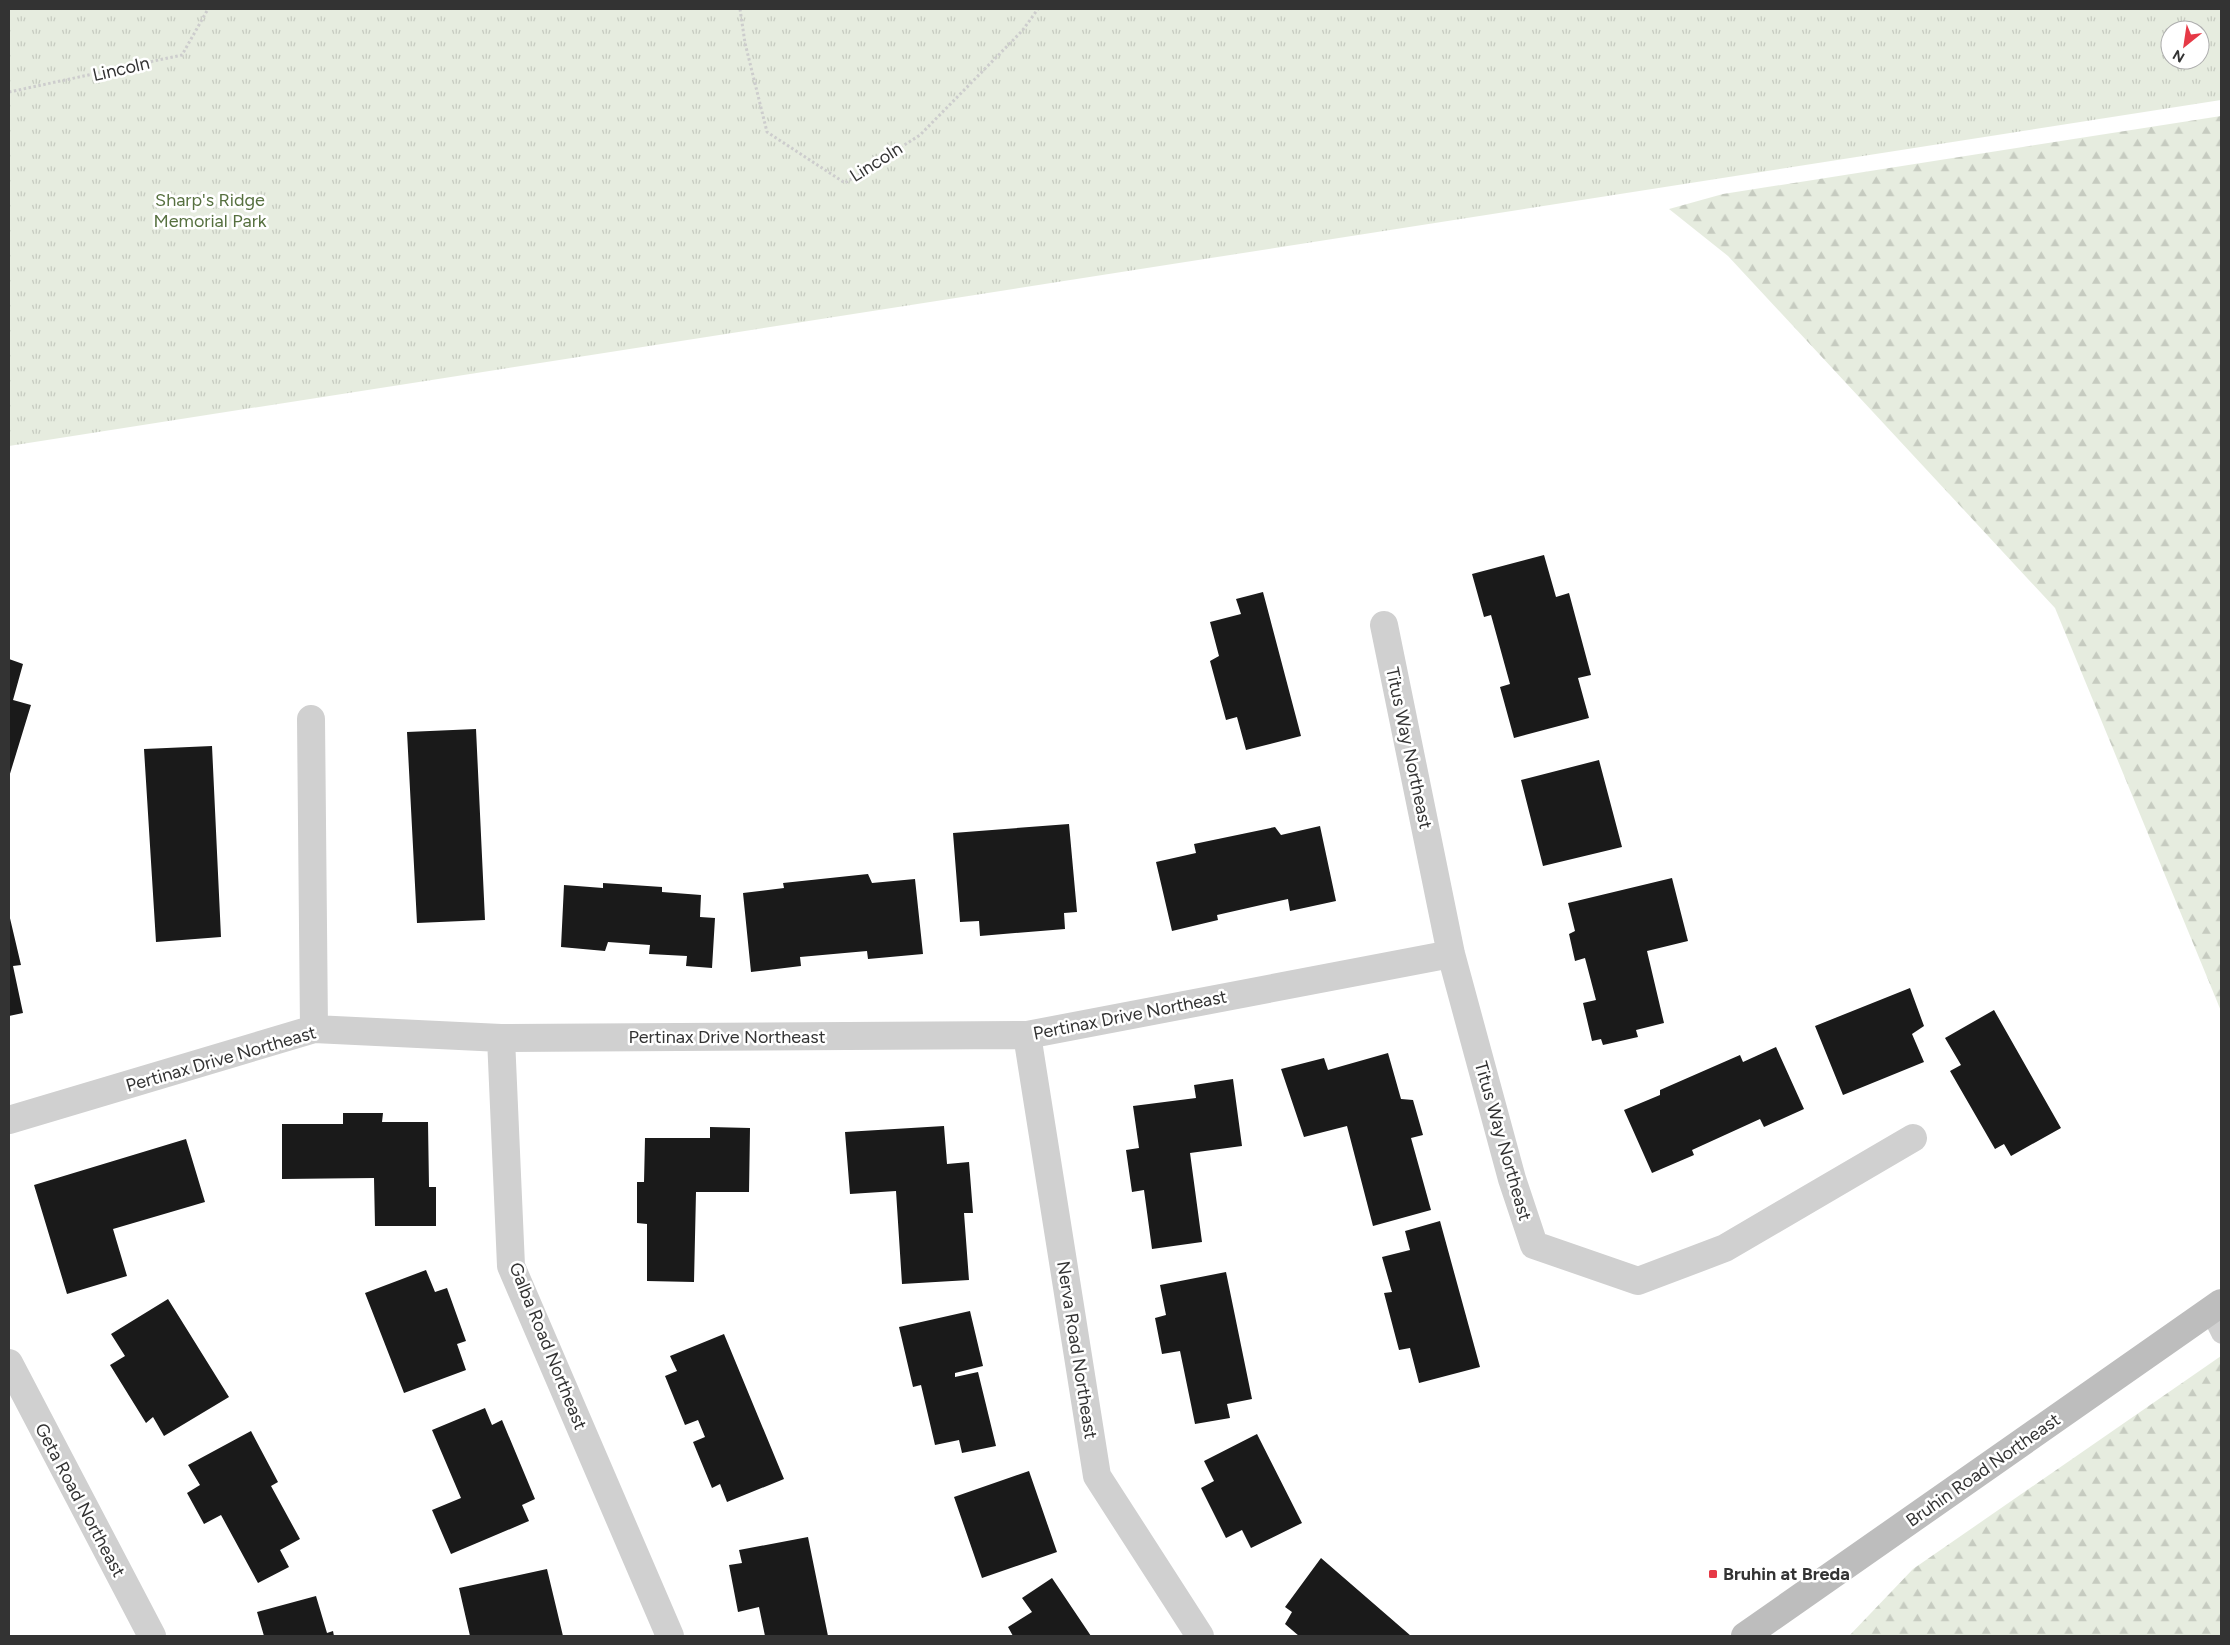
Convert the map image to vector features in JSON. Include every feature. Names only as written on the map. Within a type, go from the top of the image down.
[{"type":"main road","name":"Bruhin Road Northeast","points":[[1745,1636],[2217,1316]]},
{"type":"street","name":"Titus Way Northeast","points":[[1384,626],[1451,954],[1512,1179],[1534,1245],[1638,1281],[1724,1248],[1913,1138]]},
{"type":"street","points":[[311,719],[314,1029]]},
{"type":"street","name":"Pertinax Drive Northeast","points":[[9,1120],[314,1029],[501,1038],[1027,1035],[1451,954]]},
{"type":"street","name":"Nerva Road Northeast","points":[[1027,1035],[1097,1476],[1200,1636]]},
{"type":"street","name":"Galba Road Northeast","points":[[501,1038],[511,1266],[670,1636]]},
{"type":"street","name":"Geta Road Northeast","points":[[9,1363],[152,1636]]},
{"type":"path","name":"Lincoln","points":[[9,92],[182,55],[208,9]]},
{"type":"path","name":"Lincoln","points":[[740,9],[745,43],[767,132],[844,183],[920,135],[1022,32],[1038,9]]},
{"type":"green space","name":"Sharp's Ridge Memorial Park","points":[[9,9],[2221,9],[2221,100],[9,446]]},
{"type":"green space","points":[[2221,116],[2221,1011],[2055,608],[1728,256],[1669,209],[1723,194]]},
{"type":"green space","points":[[2221,1356],[2221,1636],[1849,1636],[1913,1569]]},
{"type":"building","points":[[1544,555],[1556,597],[1569,593],[1591,675],[1578,678],[1589,718],[1514,738],[1500,687],[1510,684],[1491,615],[1484,617],[1472,574]]},
{"type":"building","points":[[1263,592],[1301,736],[1246,750],[1237,717],[1226,720],[1210,661],[1219,656],[1210,622],[1241,614],[1236,599]]},
{"type":"building","points":[[9,659],[23,664],[13,700],[31,705],[9,777]]},
{"type":"building","points":[[476,729],[485,920],[417,923],[407,732]]},
{"type":"building","points":[[212,746],[221,937],[156,942],[144,749]]},
{"type":"building","points":[[1599,760],[1622,847],[1543,866],[1521,780]]},
{"type":"building","points":[[1069,824],[1077,912],[1064,913],[1065,929],[980,936],[979,921],[960,922],[953,833]]},
{"type":"building","points":[[1320,826],[1336,901],[1290,911],[1288,899],[1217,915],[1218,920],[1172,931],[1156,862],[1196,853],[1194,844],[1275,827],[1281,835]]},
{"type":"building","points":[[868,874],[872,883],[915,879],[923,954],[868,959],[867,951],[800,957],[801,966],[751,972],[743,893],[784,888],[783,883]]},
{"type":"building","points":[[1672,878],[1688,941],[1647,951],[1664,1023],[1636,1030],[1638,1037],[1603,1045],[1601,1039],[1592,1041],[1583,1003],[1596,1000],[1585,958],[1575,961],[1569,934],[1575,931],[1568,903]]},
{"type":"building","points":[[603,883],[662,887],[662,892],[701,895],[700,917],[715,918],[712,968],[686,966],[687,956],[649,954],[650,945],[608,942],[605,951],[561,947],[564,885],[603,888]]},
{"type":"building","points":[[9,914],[21,965],[13,966],[23,1013],[9,1016]]},
{"type":"building","points":[[1910,988],[1924,1026],[1912,1034],[1924,1062],[1843,1095],[1815,1026]]},
{"type":"building","points":[[1994,1010],[2061,1128],[2011,1156],[2004,1144],[1995,1149],[1950,1071],[1961,1065],[1945,1038]]},
{"type":"building","points":[[1776,1047],[1804,1109],[1764,1127],[1760,1119],[1692,1150],[1694,1155],[1652,1173],[1624,1110],[1660,1095],[1660,1090],[1740,1055],[1743,1062]]},
{"type":"building","points":[[1388,1053],[1401,1099],[1413,1100],[1423,1135],[1411,1138],[1431,1210],[1373,1226],[1347,1126],[1304,1137],[1281,1069],[1324,1058],[1328,1070]]},
{"type":"building","points":[[1233,1079],[1242,1146],[1190,1153],[1202,1242],[1152,1249],[1144,1190],[1132,1192],[1126,1150],[1139,1148],[1133,1106],[1196,1098],[1194,1085]]},
{"type":"building","points":[[343,1113],[383,1113],[382,1122],[428,1122],[429,1187],[436,1187],[436,1226],[375,1226],[374,1178],[282,1179],[282,1124],[343,1124]]},
{"type":"building","points":[[944,1126],[947,1164],[969,1162],[973,1213],[964,1213],[969,1280],[902,1284],[896,1191],[850,1194],[845,1132]]},
{"type":"building","points":[[710,1127],[750,1128],[749,1192],[696,1192],[694,1282],[647,1281],[647,1224],[637,1223],[637,1182],[644,1182],[645,1138],[710,1138]]},
{"type":"building","points":[[186,1139],[205,1202],[113,1229],[127,1276],[67,1294],[34,1185]]},
{"type":"building","points":[[1440,1221],[1480,1367],[1419,1383],[1410,1348],[1399,1350],[1384,1293],[1392,1292],[1382,1257],[1410,1250],[1405,1231]]},
{"type":"building","points":[[426,1270],[435,1292],[447,1288],[466,1341],[457,1344],[466,1370],[404,1393],[365,1293]]},
{"type":"building","points":[[1226,1272],[1252,1399],[1227,1404],[1230,1418],[1195,1424],[1180,1351],[1162,1354],[1155,1318],[1166,1315],[1160,1285]]},
{"type":"building","points":[[168,1299],[229,1397],[164,1436],[153,1417],[146,1423],[110,1365],[125,1356],[111,1334]]},
{"type":"building","points":[[970,1311],[983,1366],[955,1373],[955,1377],[978,1372],[996,1446],[962,1453],[959,1440],[935,1445],[921,1385],[913,1387],[899,1327]]},
{"type":"building","points":[[724,1334],[784,1479],[727,1502],[720,1484],[712,1488],[693,1442],[705,1437],[698,1420],[685,1425],[665,1376],[677,1371],[670,1356]]},
{"type":"building","points":[[485,1408],[492,1425],[502,1420],[535,1499],[522,1505],[529,1521],[451,1554],[432,1510],[461,1498],[432,1430]]},
{"type":"building","points":[[251,1431],[278,1482],[271,1486],[300,1539],[280,1550],[289,1567],[258,1583],[221,1515],[204,1524],[187,1493],[200,1485],[188,1465]]},
{"type":"building","points":[[1257,1434],[1302,1523],[1251,1548],[1242,1530],[1226,1538],[1201,1488],[1214,1481],[1204,1461]]},
{"type":"building","points":[[1029,1471],[1057,1552],[982,1578],[954,1497]]},
{"type":"building","points":[[808,1537],[828,1636],[765,1636],[759,1607],[738,1612],[729,1565],[742,1563],[739,1550]]},
{"type":"building","points":[[1321,1558],[1411,1636],[1299,1636],[1285,1624],[1292,1612],[1285,1607]]},
{"type":"building","points":[[547,1569],[563,1636],[470,1636],[459,1588]]},
{"type":"building","points":[[1052,1578],[1091,1636],[1013,1636],[1008,1627],[1032,1612],[1022,1598]]},
{"type":"building","points":[[316,1596],[327,1633],[333,1631],[334,1636],[264,1636],[257,1612]]},
{"type":"place","name":"Bruhin at Breda","points":[[1713,1574]]}]
